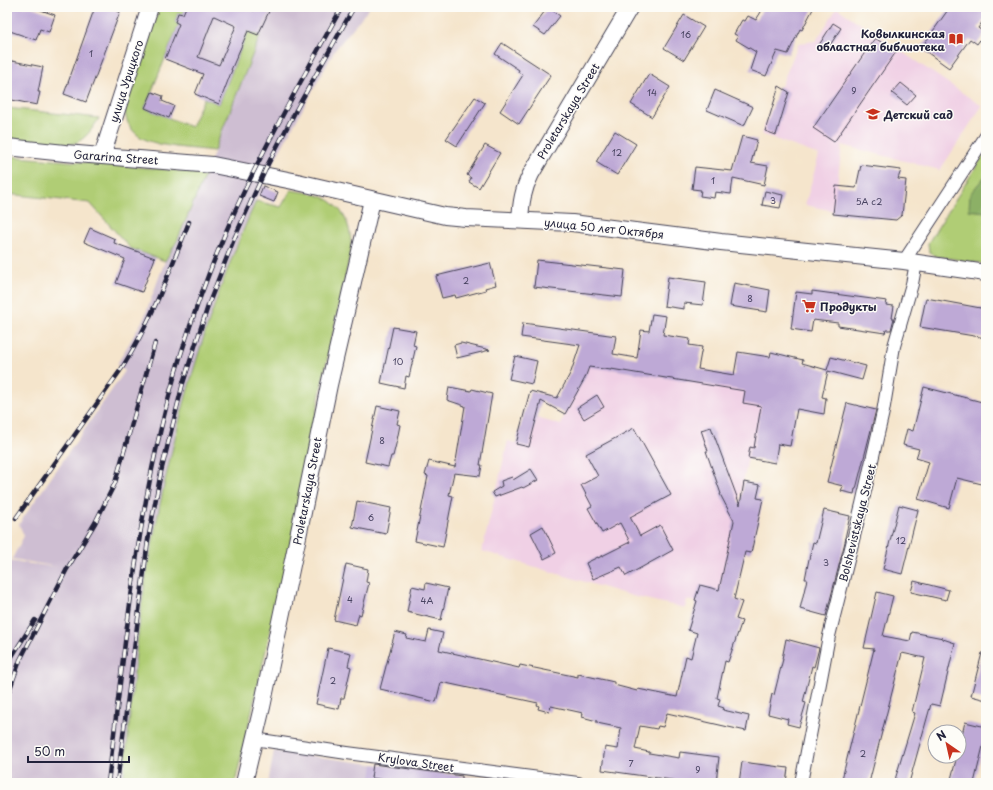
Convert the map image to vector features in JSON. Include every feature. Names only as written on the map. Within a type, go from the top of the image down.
[{"type":"street","name":"улица Урицкого","points":[[102,156],[150,7]]},
{"type":"street","name":"Proletarskaya Street","points":[[520,220],[521,202],[528,179],[630,7]]},
{"type":"street","name":"Bolshevistskaya Street","points":[[801,783],[829,636],[883,412],[894,346],[912,284],[910,262],[986,136]]},
{"type":"street","name":"Gararina Street","points":[[7,146],[64,153],[213,164],[226,167]]},
{"type":"street","name":"улица 50 лет Октября","points":[[226,167],[445,216],[572,223],[721,242],[910,262],[986,273]]},
{"type":"street","name":"Proletarskaya Street","points":[[244,783],[299,534],[329,385],[372,200]]},
{"type":"street","name":"Krylova Street","points":[[254,739],[347,753],[578,783]]},
{"type":"shaded area","points":[[186,7],[370,7],[335,50],[271,167],[238,240],[214,303],[176,431],[150,557],[142,603],[123,783],[7,783],[7,561],[58,567],[12,559],[24,536],[19,524],[125,371],[117,364],[144,318],[165,261],[177,241],[205,175],[260,36],[248,31],[219,104],[195,94],[203,74],[165,59],[179,24],[175,22],[178,13],[183,14]]},
{"type":"shaded area","name":"Детский сад","points":[[837,8],[982,106],[940,170],[842,145],[834,211],[805,205],[819,155],[761,134],[799,43],[816,41]]},
{"type":"shaded area","points":[[589,366],[745,391],[744,403],[761,406],[754,448],[750,447],[715,607],[687,600],[685,608],[632,596],[482,551],[508,441],[529,447],[537,418],[561,425],[565,414],[585,378]]},
{"type":"shaded area","points":[[274,751],[447,774],[524,783],[268,783]]},
{"type":"green space","points":[[160,7],[186,7],[183,14],[178,13],[175,22],[179,24],[145,108],[191,127],[204,98],[219,104],[248,31],[260,36],[214,151],[168,146],[150,141],[135,133],[130,127],[127,119],[125,104]]},
{"type":"green space","points":[[7,108],[99,118],[86,136],[75,143],[62,145],[42,143],[7,138]]},
{"type":"green space","points":[[986,151],[986,264],[935,256],[929,251],[928,243]]},
{"type":"green space","points":[[7,156],[184,171],[205,175],[177,241],[165,261],[130,248],[90,203],[7,194]]},
{"type":"green space","points":[[986,175],[986,212],[969,210],[970,194]]},
{"type":"green space","points":[[291,190],[321,196],[338,207],[346,220],[350,234],[351,250],[322,383],[292,538],[235,783],[123,783],[144,592],[157,519],[175,437],[186,397],[210,317],[239,239],[256,201],[281,207]]},
{"type":"building","points":[[7,7],[32,7],[55,15],[49,32],[40,29],[36,40],[7,30]]},
{"type":"building","points":[[95,7],[106,7],[120,12],[86,102],[64,94]]},
{"type":"building","points":[[186,7],[246,7],[254,11],[256,7],[271,7],[258,35],[248,31],[231,70],[219,104],[195,94],[203,74],[165,59],[179,24],[175,22],[178,13],[183,14]],"holes":[[[214,16],[236,26],[219,65],[198,57]]]},
{"type":"building","points":[[548,7],[560,16],[545,35],[533,27]]},
{"type":"building","points":[[764,7],[814,7],[802,30],[800,29],[788,54],[777,51],[766,76],[750,70],[756,52],[736,40],[738,36],[734,34],[742,20],[745,21],[748,16],[756,20]]},
{"type":"building","points":[[950,7],[986,7],[986,17],[978,28],[985,33],[977,44],[970,39],[949,68],[921,48]]},
{"type":"building","points":[[684,15],[704,27],[684,60],[664,48]]},
{"type":"building","points":[[833,23],[841,28],[827,50],[819,45]]},
{"type":"building","points":[[875,38],[896,52],[834,142],[813,128]]},
{"type":"building","points":[[502,43],[551,75],[519,124],[500,111],[523,75],[518,72],[519,70],[495,54]]},
{"type":"building","points":[[7,60],[43,67],[37,105],[7,99]]},
{"type":"building","points":[[649,74],[670,87],[652,117],[631,104]]},
{"type":"building","points":[[901,83],[916,95],[907,105],[892,93]]},
{"type":"building","points":[[779,86],[789,92],[776,135],[765,131]]},
{"type":"building","points":[[715,90],[753,107],[744,126],[707,110]]},
{"type":"building","points":[[152,92],[163,96],[162,101],[174,106],[169,118],[145,108]]},
{"type":"building","points":[[475,97],[485,103],[457,146],[446,139]]},
{"type":"building","points":[[615,131],[636,144],[617,175],[596,162]]},
{"type":"building","points":[[742,136],[757,140],[751,163],[768,166],[764,185],[733,178],[731,194],[715,192],[714,198],[700,196],[701,190],[692,189],[695,167],[732,171]]},
{"type":"building","points":[[485,145],[500,153],[479,188],[469,182],[471,178],[467,175]]},
{"type":"building","points":[[861,165],[901,170],[898,179],[906,180],[902,215],[896,220],[833,214],[836,186],[856,188]]},
{"type":"building","points":[[263,186],[278,192],[274,202],[259,196]]},
{"type":"building","points":[[765,191],[783,195],[780,208],[762,205]]},
{"type":"building","points":[[90,228],[115,239],[114,243],[155,258],[142,292],[116,283],[125,259],[84,242]]},
{"type":"building","points":[[537,260],[625,270],[622,297],[534,287]]},
{"type":"building","points":[[490,263],[496,285],[485,288],[486,290],[456,298],[455,295],[442,298],[436,276]]},
{"type":"building","points":[[668,277],[706,282],[703,305],[684,303],[684,309],[664,306]]},
{"type":"building","points":[[734,283],[770,290],[767,312],[730,306]]},
{"type":"building","points":[[812,291],[887,301],[886,305],[894,306],[892,318],[894,318],[891,330],[886,330],[885,333],[838,326],[838,323],[813,320],[811,332],[791,329],[796,292],[812,294]]},
{"type":"building","points":[[926,298],[986,309],[986,338],[920,327]]},
{"type":"building","points":[[652,314],[666,316],[663,335],[690,339],[689,345],[702,347],[698,369],[734,375],[738,352],[770,357],[771,352],[803,360],[802,363],[827,370],[831,357],[866,366],[862,380],[828,371],[822,397],[826,398],[824,414],[797,409],[790,446],[778,444],[775,463],[748,458],[750,447],[754,448],[761,406],[743,403],[745,391],[611,369],[589,367],[585,378],[565,414],[541,401],[529,447],[516,444],[530,391],[557,398],[571,372],[580,345],[521,337],[523,323],[616,336],[613,354],[637,358],[641,330],[649,331]]},
{"type":"building","points":[[393,327],[416,331],[413,345],[416,346],[409,377],[406,376],[404,388],[381,383]]},
{"type":"building","points":[[461,343],[490,350],[457,358],[454,345]]},
{"type":"building","points":[[515,356],[537,361],[532,384],[509,379]]},
{"type":"building","points":[[449,387],[471,391],[472,389],[492,394],[480,465],[482,465],[480,476],[454,473],[449,495],[453,496],[443,547],[415,541],[428,476],[425,475],[429,461],[455,467],[465,406],[447,400]]},
{"type":"building","points":[[924,387],[986,403],[986,485],[957,478],[949,508],[918,499],[929,462],[916,458],[919,449],[903,445],[907,429],[913,431]]},
{"type":"building","points":[[597,395],[604,407],[584,419],[577,408]]},
{"type":"building","points":[[847,403],[876,410],[854,494],[841,491],[843,486],[827,482]]},
{"type":"building","points":[[377,406],[400,411],[397,424],[400,425],[397,440],[393,456],[391,456],[388,467],[365,462]]},
{"type":"building","points":[[711,427],[740,505],[744,482],[760,485],[757,498],[763,499],[751,553],[745,552],[734,599],[742,602],[736,619],[742,621],[728,662],[725,661],[717,698],[720,699],[718,706],[724,708],[723,710],[749,716],[746,731],[667,713],[663,727],[658,726],[657,729],[640,726],[635,749],[679,758],[680,752],[719,757],[716,783],[693,783],[602,770],[605,747],[618,749],[621,728],[597,723],[597,721],[582,717],[583,713],[551,706],[549,712],[538,709],[538,703],[441,682],[436,702],[380,689],[395,632],[407,635],[406,638],[426,642],[429,630],[443,633],[439,650],[519,668],[520,665],[578,677],[578,674],[614,682],[614,685],[637,691],[638,689],[677,697],[686,656],[691,658],[697,633],[688,630],[697,601],[695,600],[700,585],[719,590],[734,521],[720,494],[706,451],[708,451],[701,430]]},
{"type":"building","points":[[634,428],[671,495],[630,517],[640,536],[660,525],[673,550],[626,576],[621,567],[593,579],[586,563],[630,542],[620,523],[602,533],[588,508],[592,506],[581,485],[598,476],[586,454]]},
{"type":"building","points":[[531,469],[538,480],[523,488],[522,487],[495,497],[492,492],[502,486],[501,481],[512,477],[513,480]]},
{"type":"building","points":[[357,501],[391,508],[386,534],[352,527]]},
{"type":"building","points":[[899,505],[918,510],[902,574],[883,569]]},
{"type":"building","points":[[824,510],[850,516],[846,538],[826,616],[800,609],[813,542],[816,543]]},
{"type":"building","points":[[543,526],[556,553],[544,559],[531,533]]},
{"type":"building","points":[[346,564],[368,569],[366,582],[369,583],[361,615],[359,614],[356,625],[334,620]]},
{"type":"building","points":[[914,581],[949,590],[946,600],[911,592]]},
{"type":"building","points":[[426,583],[448,588],[441,620],[407,612],[412,586],[425,589]]},
{"type":"building","points":[[877,592],[893,596],[883,636],[910,641],[912,632],[943,638],[955,643],[940,706],[931,704],[909,783],[894,783],[915,713],[912,712],[925,658],[902,653],[869,783],[841,783],[874,649],[864,648]]},
{"type":"building","points":[[786,639],[819,648],[814,667],[812,666],[803,702],[806,703],[799,727],[787,724],[788,719],[768,714],[772,694],[774,695],[783,659]]},
{"type":"building","points":[[328,648],[351,653],[348,666],[351,667],[344,698],[341,698],[339,709],[316,704]]},
{"type":"building","points":[[982,653],[986,653],[986,700],[971,696]]},
{"type":"building","points":[[965,722],[986,727],[986,734],[974,783],[950,783],[955,764],[967,764],[967,724],[965,724]]},
{"type":"building","points":[[742,762],[788,768],[786,783],[739,783]]},
{"type":"building","points":[[373,764],[462,776],[462,783],[409,783],[371,778]]},
{"type":"railway","points":[[108,783],[135,567],[144,513],[166,406],[181,354],[226,230],[248,182],[342,7]]},
{"type":"railway","points":[[117,783],[148,540],[161,472],[183,383],[209,303],[234,239],[268,164],[296,110],[354,7]]},
{"type":"railway","points":[[16,518],[122,368],[132,351],[159,297],[189,222]]},
{"type":"railway","points":[[7,697],[20,660],[67,569],[95,523],[115,483],[155,343]]},
{"type":"railway","points":[[7,664],[35,620]]},
{"type":"place","name":"Ковылкинская областная библиотека","points":[[956,39]]},
{"type":"place","name":"Детский сад","points":[[873,114]]},
{"type":"place","name":"Продукты","points":[[809,306]]}]
